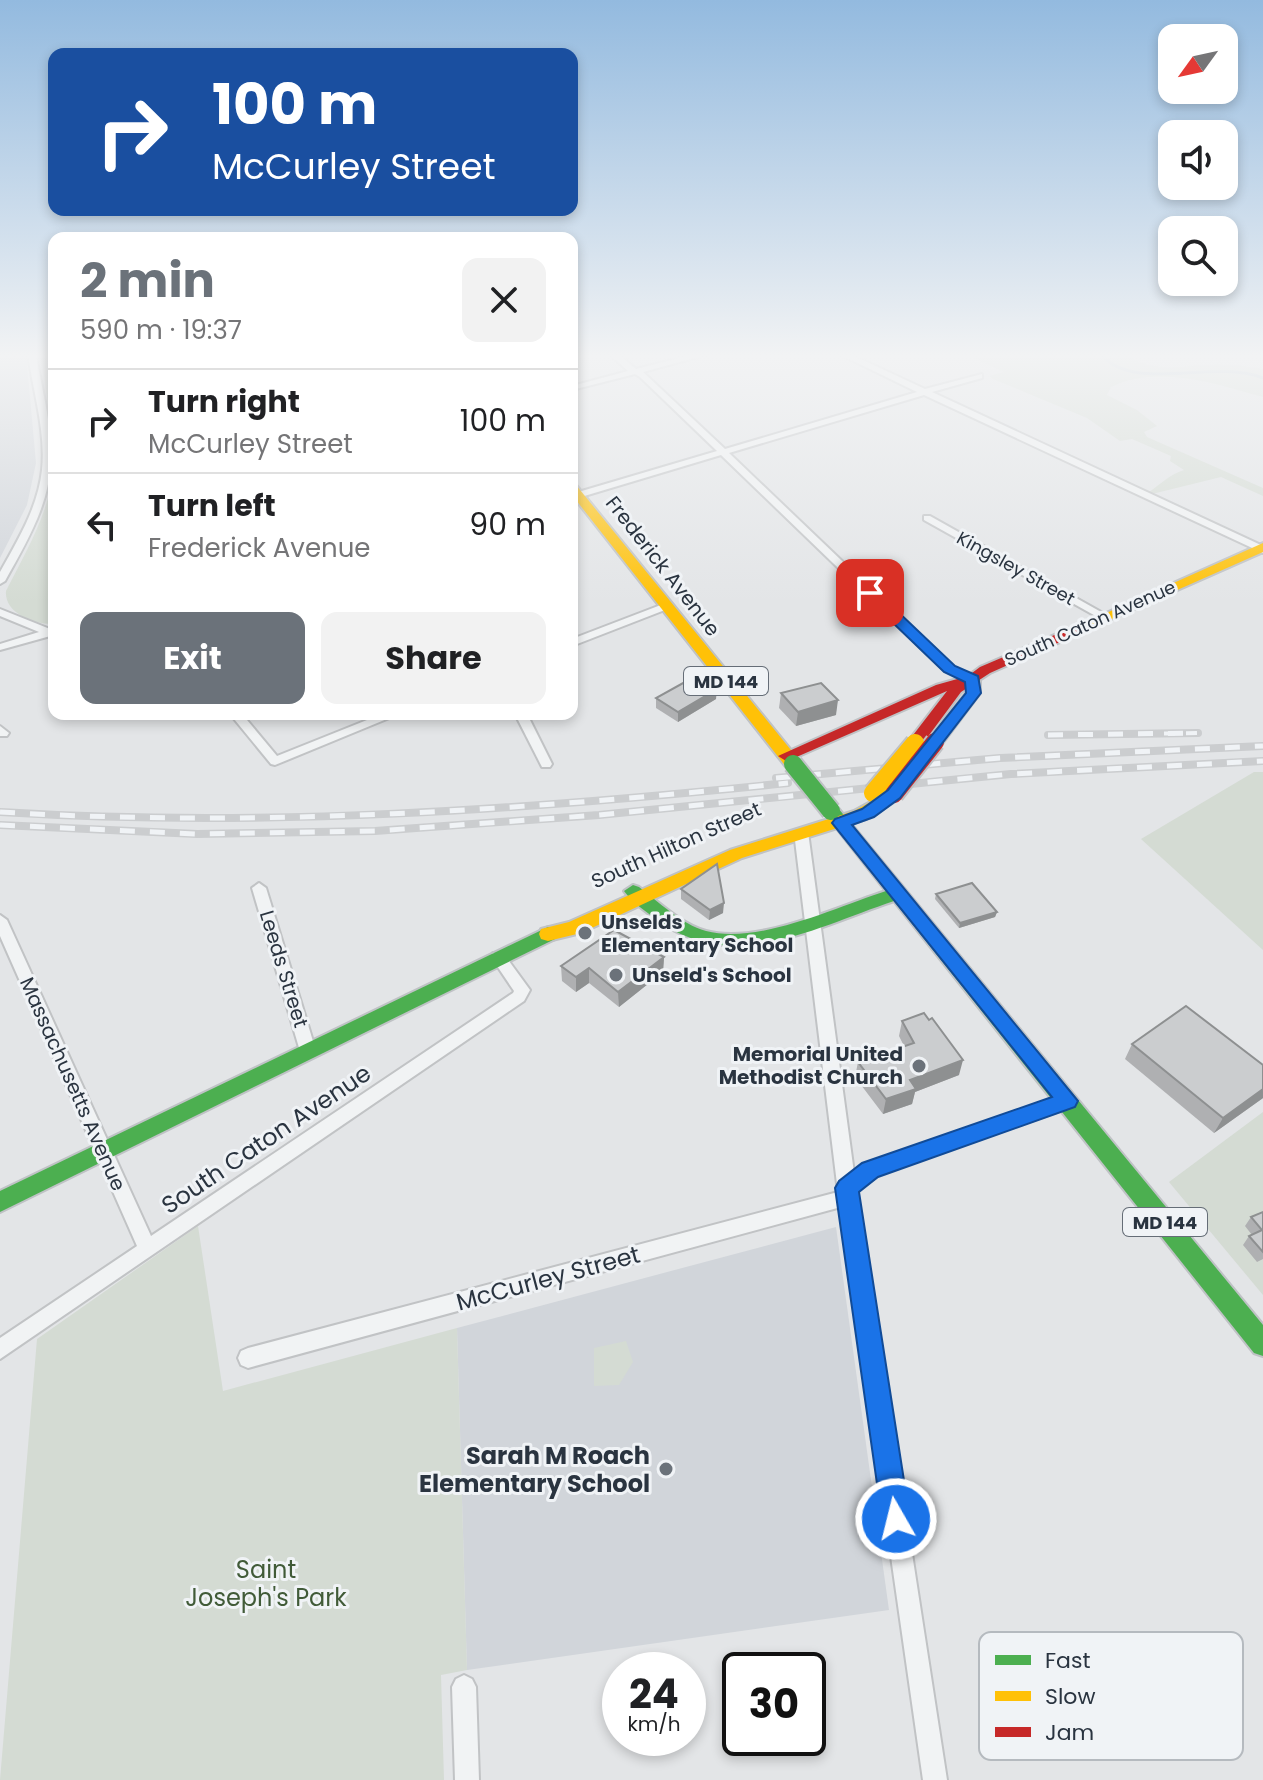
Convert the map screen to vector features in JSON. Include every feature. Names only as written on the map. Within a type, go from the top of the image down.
[{"type":"main road","name":"Frederick Avenue","points":[[578,495],[1263,1344]]},
{"type":"main road","name":"South Caton Avenue","points":[[789,760],[941,688],[973,679],[985,670],[1262,549]]},
{"type":"main road","name":"South Hilton Street","points":[[0,1202],[498,957],[557,930],[574,928],[634,892],[739,838],[868,813],[894,794],[935,742],[973,693],[973,679]]},
{"type":"main road","name":"South Hilton Street","points":[[634,892],[836,817],[873,793],[956,689],[973,679]]},
{"type":"main road","points":[[634,892],[678,925],[718,941],[758,936],[898,893]]},
{"type":"street","points":[[0,581],[31,526],[47,476],[46,437]]},
{"type":"street","points":[[707,437],[949,669],[973,679]]},
{"type":"street","points":[[578,490],[772,437]]},
{"type":"street","points":[[1021,437],[1262,549]]},
{"type":"street","name":"Kingsley Street","points":[[927,518],[1105,617]]},
{"type":"street","points":[[578,641],[666,606]]},
{"type":"street","points":[[0,612],[48,630]]},
{"type":"street","points":[[0,647],[48,633]]},
{"type":"street","points":[[241,720],[275,761],[378,720]]},
{"type":"street","points":[[524,720],[546,764]]},
{"type":"street","points":[[801,832],[847,1192],[929,1779]]},
{"type":"street","name":"Leeds Street","points":[[259,888],[308,1051]]},
{"type":"street","name":"Massachusetts Avenue","points":[[0,920],[147,1248]]},
{"type":"street","name":"South Caton Avenue","points":[[0,1349],[519,997],[522,990],[519,982],[498,957]]},
{"type":"street","name":"McCurley Street","points":[[248,1358],[847,1192],[870,1170],[1068,1101]]},
{"type":"street","points":[[464,1687],[467,1780]]},
{"type":"shaded area","points":[[0,437],[34,437],[36,463],[27,505],[0,558]]},
{"type":"shaded area","name":"Sarah M Roach Elementary School","points":[[836,1227],[889,1610],[467,1670],[457,1328]]},
{"type":"green space","points":[[1114,437],[1147,437],[1263,488],[1263,496],[1221,477],[1152,494],[1149,492],[1184,470],[1170,461],[1171,456],[1132,439],[1120,441]]},
{"type":"green space","points":[[48,497],[48,623],[29,620],[15,611],[10,606],[6,591],[29,547]]},
{"type":"green space","points":[[1254,772],[1263,772],[1263,950],[1141,839]]},
{"type":"green space","points":[[1263,1112],[1263,1295],[1169,1182]]},
{"type":"green space","name":"Saint Joseph's Park","points":[[198,1226],[223,1391],[457,1328],[467,1670],[441,1675],[444,1780],[0,1780],[37,1339]]},
{"type":"green space","points":[[626,1341],[633,1362],[619,1385],[594,1386],[594,1348]]},
{"type":"building","points":[[694,677],[717,689],[678,712],[656,698]]},
{"type":"building","points":[[821,683],[838,700],[798,712],[781,693]]},
{"type":"building","points":[[717,864],[724,903],[710,910],[681,889]]},
{"type":"building","points":[[972,883],[997,912],[960,923],[936,894]]},
{"type":"building","points":[[614,930],[664,957],[618,992],[589,968],[576,977],[561,966]]},
{"type":"building","points":[[1186,1006],[1263,1065],[1263,1089],[1223,1118],[1132,1044]]},
{"type":"building","name":"Memorial United Methodist Church","points":[[924,1013],[929,1020],[932,1018],[963,1060],[910,1080],[916,1089],[886,1099],[858,1062],[914,1043],[902,1021]]},
{"type":"building","points":[[1263,1212],[1263,1252],[1249,1236],[1262,1230],[1251,1217]]},
{"type":"railway","points":[[1048,735],[1198,733],[1142,734]]},
{"type":"railway","points":[[776,778],[1000,758],[1263,746]]},
{"type":"railway","points":[[0,825],[197,834],[375,831],[599,815],[1011,774],[1263,761]]},
{"type":"railway","points":[[0,812],[198,818],[395,814],[591,801],[788,783]]},
{"type":"traffic: fast","points":[[935,742],[973,693],[973,679]]},
{"type":"traffic: fast","points":[[793,764],[831,811]]},
{"type":"traffic: fast","points":[[832,812],[1263,1344]]},
{"type":"traffic: fast","points":[[633,891],[686,930],[706,938],[726,940],[750,939],[802,926],[898,893]]},
{"type":"traffic: fast","points":[[0,1202],[548,934]]},
{"type":"traffic: slow","points":[[578,495],[793,764]]},
{"type":"traffic: slow","points":[[1073,631],[1263,547]]},
{"type":"traffic: slow","points":[[873,793],[915,743]]},
{"type":"traffic: slow","points":[[548,934],[574,928],[736,854],[860,815],[894,794]]},
{"type":"traffic: jam","points":[[786,756],[941,688],[973,679],[985,670],[1073,631]]},
{"type":"traffic: jam","points":[[915,743],[956,689],[968,682]]},
{"type":"traffic: jam","points":[[894,794],[935,742]]},
{"type":"place","name":"Unselds Elementary School","points":[[585,933]]},
{"type":"place","name":"Unseld's School","points":[[616,975]]},
{"type":"place","name":"Memorial United Methodist Church","points":[[919,1066]]},
{"type":"place","name":"Sarah M Roach Elementary School","points":[[666,1469]]},
{"type":"route","points":[[870,593],[949,669],[973,679],[973,693],[894,794],[881,806],[841,823],[1068,1101],[870,1170],[847,1188],[896,1519]]}]
